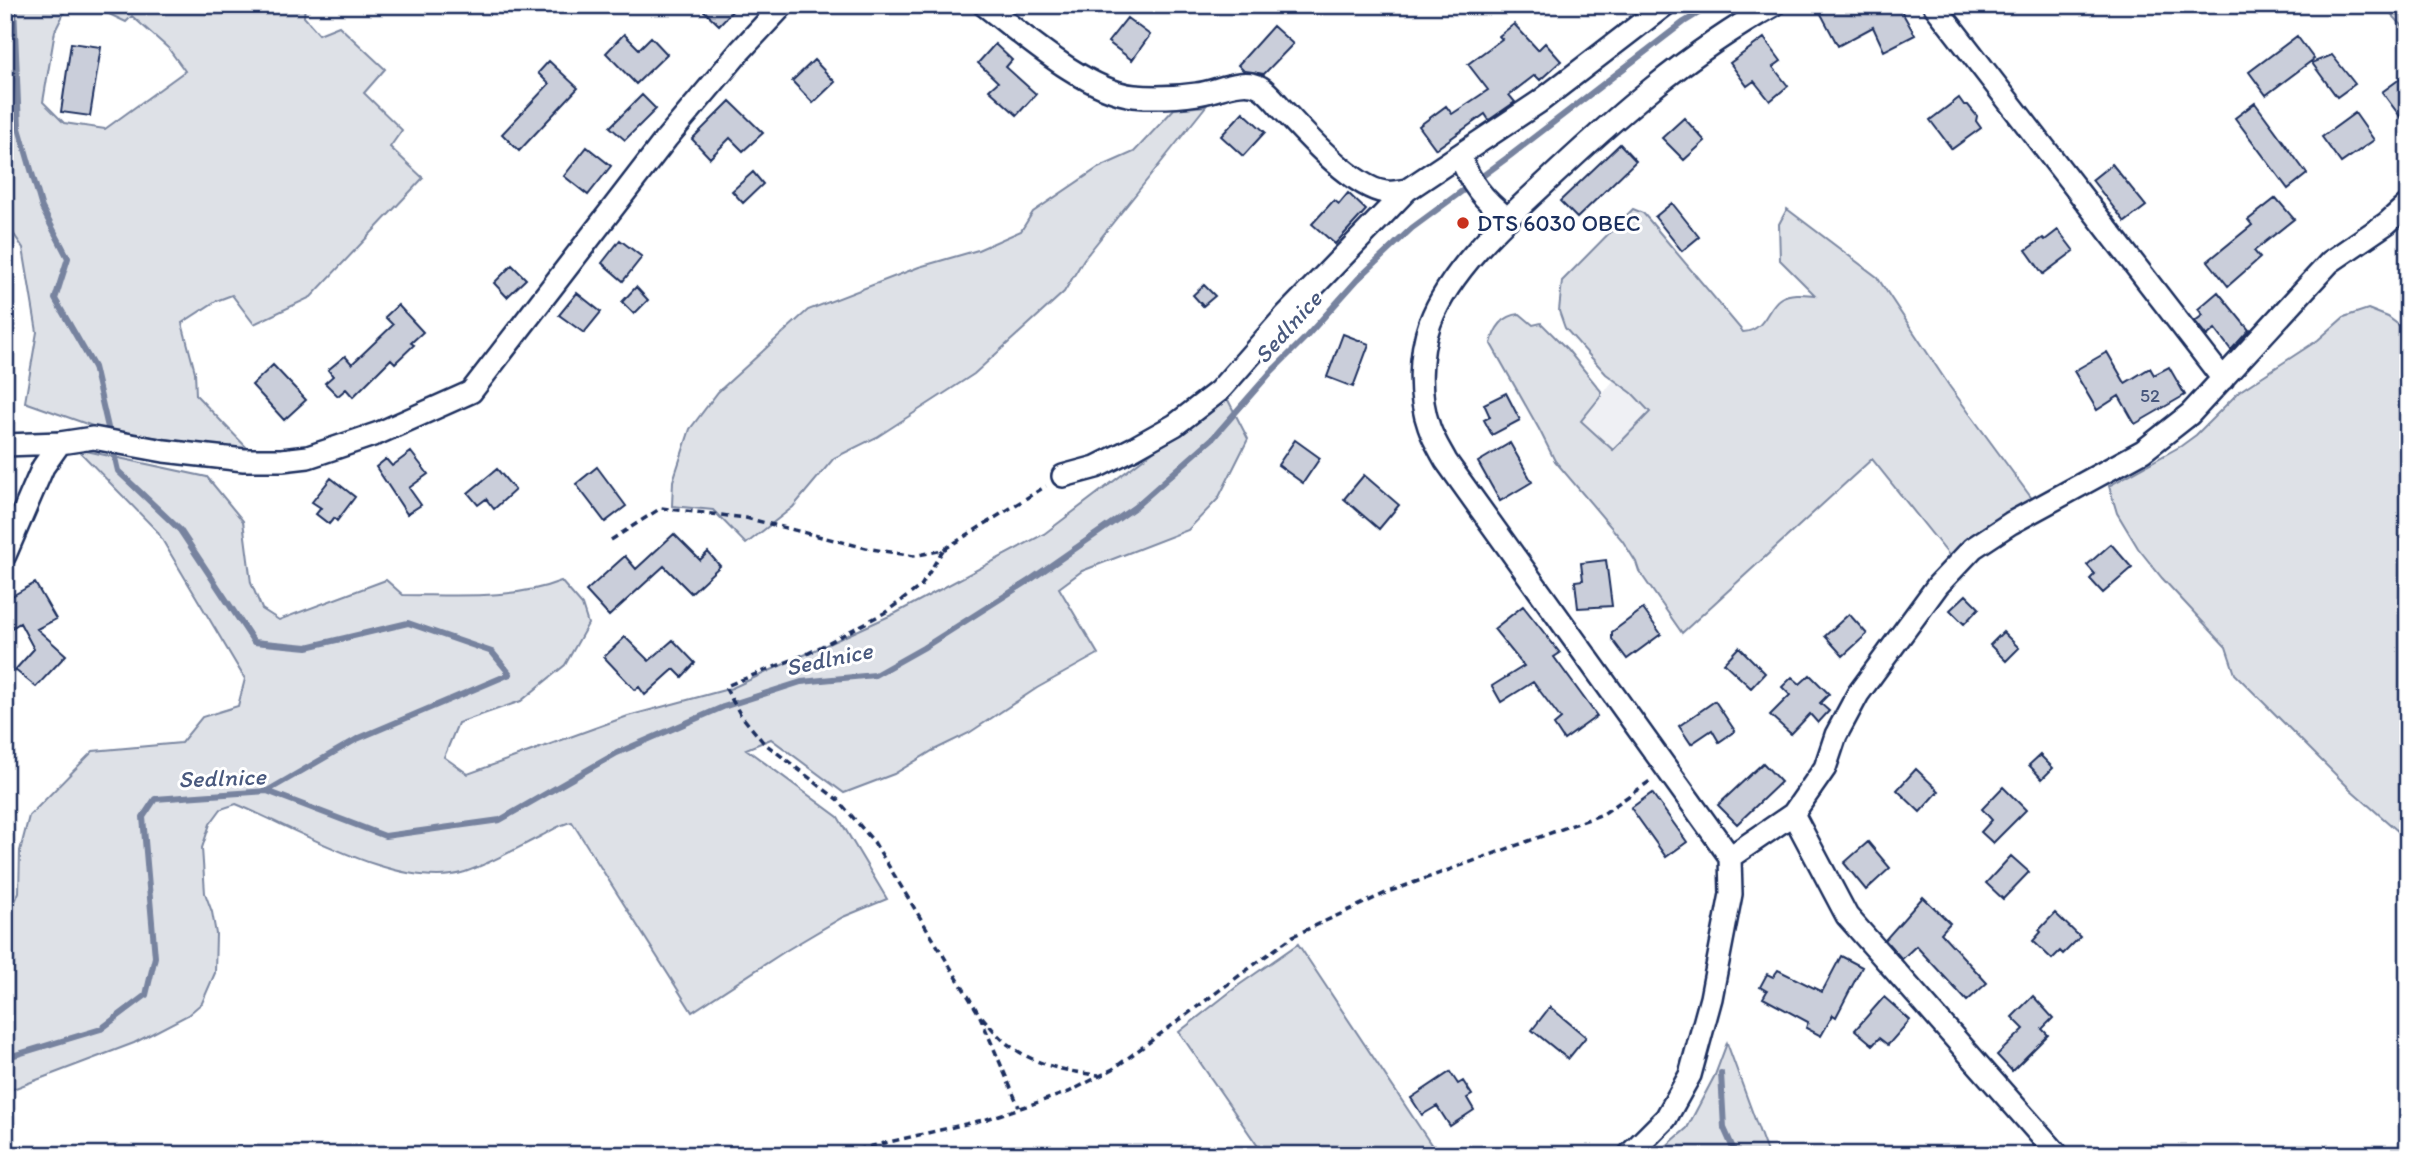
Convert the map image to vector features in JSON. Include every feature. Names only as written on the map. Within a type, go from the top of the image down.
[{"type":"street","points":[[5,445],[60,443],[93,438],[164,452],[244,460],[295,458],[332,450],[379,433],[471,392],[666,139],[740,51],[783,5]]},
{"type":"street","points":[[984,5],[1056,60],[1101,86],[1117,92],[1132,96],[1166,97],[1200,94],[1245,84],[1262,88],[1319,148],[1353,176],[1370,187],[1386,192],[1407,190]]},
{"type":"street","points":[[1063,476],[1096,467],[1134,448],[1175,425],[1219,391],[1286,315],[1407,190],[1462,161],[1665,5]]},
{"type":"street","points":[[1629,1155],[1666,1118],[1690,1075],[1711,998],[1731,894],[1730,857],[1446,461],[1430,429],[1425,411],[1423,346],[1438,305],[1508,219],[1600,131],[1627,109],[1729,32],[1774,5]]},
{"type":"street","points":[[1934,5],[2223,379]]},
{"type":"street","points":[[1462,161],[1483,198],[1508,219]]},
{"type":"street","points":[[1730,857],[1793,814],[1825,768],[1836,735],[1858,694],[1958,562],[1999,529],[2143,451],[2190,414],[2330,262],[2387,223],[2408,204]]},
{"type":"street","points":[[5,555],[43,467],[60,443]]},
{"type":"street","points":[[1793,814],[1847,916],[2058,1155]]},
{"type":"path","points":[[611,540],[661,508],[746,518],[866,548],[914,556],[943,550],[1063,476]]},
{"type":"path","points":[[943,550],[921,586],[886,612],[807,654],[726,689],[740,714],[762,741],[838,800],[874,842],[979,1014],[1019,1107]]},
{"type":"path","points":[[834,1155],[987,1119],[1069,1092],[1125,1061],[1293,936],[1388,892],[1602,814],[1666,769]]},
{"type":"path","points":[[979,1014],[1007,1044],[1034,1060],[1066,1072],[1101,1075]]},
{"type":"shaded area","points":[[5,5],[68,5],[55,31],[43,102],[64,123],[105,129],[185,71],[168,48],[132,16],[126,22],[90,5],[305,5],[304,17],[319,34],[339,26],[385,69],[364,93],[402,130],[390,147],[423,178],[311,297],[254,324],[232,295],[216,301],[182,323],[195,372],[196,395],[251,452],[101,429],[25,402],[37,332],[23,248],[5,221]]},
{"type":"shaded area","points":[[2383,5],[2408,5],[2408,32]]},
{"type":"shaded area","points":[[1206,106],[1084,259],[1064,292],[974,374],[877,437],[834,458],[793,507],[746,544],[713,510],[672,506],[673,481],[690,429],[718,392],[808,310],[919,267],[978,250],[1021,231],[1033,212],[1098,168],[1134,152],[1174,109]]},
{"type":"shaded area","points":[[1633,209],[1643,213],[1743,332],[1762,323],[1781,298],[1793,294],[1815,295],[1780,260],[1779,224],[1787,209],[1877,277],[1950,387],[2033,500],[1952,559],[1872,459],[1682,633],[1639,571],[1622,540],[1555,461],[1491,344],[1497,328],[1509,317],[1520,314],[1533,325],[1541,323],[1567,349],[1601,391],[1601,396],[1581,421],[1613,450],[1650,412],[1632,393],[1606,374],[1565,328],[1559,311],[1562,281]]},
{"type":"shaded area","points":[[2368,309],[2388,317],[2408,332],[2408,840],[2350,789],[2235,674],[2226,647],[2138,548],[2117,513],[2109,486],[2181,446],[2196,435],[2240,391],[2318,340],[2344,317]]},
{"type":"shaded area","points":[[1614,380],[1632,393],[1650,412],[1613,450],[1580,421]]},
{"type":"shaded area","points":[[1226,396],[1248,439],[1218,499],[1188,530],[1082,571],[1059,588],[1098,654],[1037,688],[969,733],[894,774],[844,793],[771,739],[746,749],[838,817],[887,899],[843,917],[692,1012],[572,822],[475,868],[439,876],[411,874],[380,866],[318,842],[236,804],[221,809],[210,824],[202,848],[205,893],[216,934],[215,973],[202,1003],[188,1015],[134,1043],[5,1092],[5,925],[19,892],[20,851],[29,816],[93,751],[181,743],[202,717],[238,706],[245,679],[157,531],[77,449],[207,477],[243,521],[251,583],[262,609],[279,620],[386,580],[403,595],[504,594],[561,581],[582,605],[588,624],[565,665],[521,701],[458,723],[444,757],[468,774],[628,716],[732,688],[896,613],[1044,534]]},
{"type":"shaded area","points":[[1298,944],[1438,1155],[1264,1155],[1179,1032],[1239,985]]},
{"type":"shaded area","points":[[1727,1043],[1768,1155],[1656,1155],[1687,1128],[1715,1075]]},
{"type":"building","points":[[698,5],[738,5],[719,25]]},
{"type":"building","points":[[1837,5],[1898,5],[1915,35],[1884,51],[1873,27],[1838,46],[1821,14]]},
{"type":"building","points":[[1127,18],[1150,35],[1132,60],[1108,42]]},
{"type":"building","points":[[1514,24],[1538,50],[1545,43],[1561,61],[1540,80],[1535,75],[1509,95],[1515,102],[1489,120],[1485,114],[1436,149],[1419,126],[1446,106],[1452,114],[1488,90],[1468,64],[1502,39],[1499,36]]},
{"type":"building","points":[[1273,26],[1293,44],[1264,74],[1244,71],[1238,65]]},
{"type":"building","points":[[624,34],[639,49],[651,37],[667,54],[636,84],[606,53]]},
{"type":"building","points":[[2297,36],[2314,59],[2266,95],[2249,72]]},
{"type":"building","points":[[1764,38],[1781,61],[1773,67],[1788,86],[1770,101],[1754,81],[1747,86],[1730,63]]},
{"type":"building","points":[[71,43],[101,47],[90,116],[61,112]]},
{"type":"building","points":[[995,44],[1012,60],[1006,67],[1036,94],[1017,115],[989,90],[998,82],[978,63]]},
{"type":"building","points":[[2332,55],[2355,84],[2337,97],[2312,63]]},
{"type":"building","points":[[814,60],[835,82],[813,103],[792,81]]},
{"type":"building","points":[[549,61],[578,88],[519,151],[502,134],[549,84],[538,73]]},
{"type":"building","points":[[2408,73],[2408,127],[2382,92]]},
{"type":"building","points":[[642,95],[656,109],[625,140],[610,127]]},
{"type":"building","points":[[1959,98],[1977,116],[1976,121],[1981,128],[1952,149],[1930,120]]},
{"type":"building","points":[[730,101],[763,133],[743,151],[730,138],[710,158],[692,139]]},
{"type":"building","points":[[2255,103],[2307,174],[2288,189],[2235,118]]},
{"type":"building","points":[[1243,112],[1265,132],[1243,156],[1221,136]]},
{"type":"building","points":[[2355,113],[2374,140],[2341,163],[2322,137]]},
{"type":"building","points":[[1684,118],[1705,141],[1684,160],[1662,138]]},
{"type":"building","points":[[1620,144],[1636,161],[1577,218],[1560,201]]},
{"type":"building","points":[[587,147],[611,166],[588,195],[564,176]]},
{"type":"building","points":[[2112,164],[2146,206],[2125,222],[2092,180]]},
{"type":"building","points":[[753,172],[763,184],[743,203],[732,191]]},
{"type":"building","points":[[1348,193],[1366,210],[1335,244],[1312,224],[1334,200],[1339,204]]},
{"type":"building","points":[[2276,198],[2294,219],[2254,251],[2260,258],[2228,286],[2208,261],[2252,225],[2248,220]]},
{"type":"building","points":[[1672,203],[1699,237],[1682,251],[1655,217]]},
{"type":"building","points":[[2058,230],[2074,251],[2043,274],[2026,250]]},
{"type":"building","points":[[620,240],[642,257],[623,281],[602,263]]},
{"type":"building","points":[[512,265],[526,279],[507,297],[494,283]]},
{"type":"building","points":[[1204,285],[1215,296],[1203,306],[1193,295]]},
{"type":"building","points":[[636,287],[648,300],[634,314],[622,302]]},
{"type":"building","points":[[2218,292],[2249,330],[2231,350],[2215,329],[2207,336],[2195,321],[2203,315],[2198,309]]},
{"type":"building","points":[[577,293],[601,312],[584,333],[559,315]]},
{"type":"building","points":[[398,305],[423,332],[395,363],[391,359],[353,397],[346,389],[338,396],[325,383],[333,376],[328,370],[345,356],[352,364],[393,325],[385,317]]},
{"type":"building","points":[[1343,334],[1369,344],[1353,387],[1327,377]]},
{"type":"building","points":[[2107,352],[2125,383],[2150,368],[2154,375],[2169,367],[2185,395],[2135,424],[2119,396],[2097,410],[2074,371]]},
{"type":"building","points":[[273,365],[306,400],[284,420],[252,385]]},
{"type":"building","points":[[1506,393],[1520,420],[1492,435],[1484,420],[1490,417],[1484,404]]},
{"type":"building","points":[[1295,440],[1320,458],[1303,483],[1278,465]]},
{"type":"building","points":[[1510,443],[1532,482],[1500,501],[1478,462]]},
{"type":"building","points":[[411,452],[428,474],[409,488],[421,505],[407,514],[376,467],[386,459],[392,466]]},
{"type":"building","points":[[597,467],[626,506],[605,522],[576,484]]},
{"type":"building","points":[[497,469],[515,490],[494,509],[486,499],[478,505],[468,493]]},
{"type":"building","points":[[1364,475],[1399,505],[1379,529],[1344,499]]},
{"type":"building","points":[[331,478],[355,497],[337,521],[334,518],[329,524],[316,514],[321,508],[312,502]]},
{"type":"building","points":[[674,534],[700,560],[708,552],[720,566],[691,593],[664,566],[609,616],[586,591],[625,556],[636,569]]},
{"type":"building","points":[[2111,544],[2132,568],[2103,593],[2090,579],[2095,574],[2087,565]]},
{"type":"building","points":[[1606,560],[1612,606],[1578,608],[1575,581],[1583,580],[1581,563]]},
{"type":"building","points":[[35,583],[56,619],[37,629],[66,655],[36,687],[15,670],[34,649],[20,623],[5,632],[5,600]]},
{"type":"building","points":[[1966,595],[1979,608],[1964,624],[1950,610]]},
{"type":"building","points":[[1523,606],[1560,653],[1554,657],[1597,716],[1564,740],[1554,725],[1561,719],[1533,682],[1501,702],[1492,686],[1524,666],[1494,629]]},
{"type":"building","points":[[1643,609],[1661,634],[1627,659],[1612,639],[1612,632]]},
{"type":"building","points":[[1849,614],[1867,634],[1843,656],[1825,636]]},
{"type":"building","points":[[2003,632],[2019,648],[2006,661],[1990,645]]},
{"type":"building","points":[[625,637],[649,661],[673,640],[695,663],[682,677],[674,669],[645,695],[639,687],[635,690],[604,657]]},
{"type":"building","points":[[1739,647],[1765,673],[1751,688],[1724,663]]},
{"type":"building","points":[[1810,675],[1829,694],[1820,703],[1829,711],[1818,723],[1810,714],[1791,734],[1770,715],[1790,695],[1782,687],[1792,677],[1800,684]]},
{"type":"building","points":[[1715,701],[1735,731],[1719,742],[1712,730],[1691,744],[1679,726]]},
{"type":"building","points":[[2040,755],[2053,768],[2042,779],[2029,765]]},
{"type":"building","points":[[1763,763],[1781,782],[1737,824],[1718,805]]},
{"type":"building","points":[[1916,769],[1939,791],[1920,812],[1897,790]]},
{"type":"building","points":[[2003,787],[2026,810],[1993,843],[1981,832],[1992,820],[1982,809]]},
{"type":"building","points":[[1652,793],[1687,842],[1666,857],[1631,808]]},
{"type":"building","points":[[1868,842],[1890,868],[1866,890],[1844,863]]},
{"type":"building","points":[[2011,856],[2029,872],[2003,899],[1986,883]]},
{"type":"building","points":[[1923,897],[1950,923],[1941,933],[1987,983],[1967,1001],[1916,946],[1902,959],[1885,940]]},
{"type":"building","points":[[2055,913],[2080,937],[2063,954],[2060,951],[2052,959],[2033,941]]},
{"type":"building","points":[[1841,956],[1862,967],[1836,1017],[1833,1015],[1821,1036],[1806,1028],[1808,1022],[1763,998],[1767,991],[1760,987],[1767,974],[1773,977],[1778,970],[1822,992]]},
{"type":"building","points":[[2033,996],[2053,1018],[2042,1029],[2048,1035],[2012,1071],[1997,1055],[2024,1029],[2012,1017]]},
{"type":"building","points":[[1884,997],[1910,1020],[1888,1045],[1879,1038],[1873,1045],[1855,1030]]},
{"type":"building","points":[[1550,1007],[1586,1037],[1568,1059],[1532,1030]]},
{"type":"building","points":[[1450,1072],[1458,1084],[1463,1081],[1472,1095],[1467,1098],[1474,1110],[1450,1126],[1437,1106],[1422,1115],[1411,1098]]},
{"type":"waterway","points":[[14,5],[19,128],[42,208],[68,258],[55,299],[94,367],[118,471],[180,530],[254,642],[307,647],[408,623],[492,652],[510,674],[357,739],[267,791]]},
{"type":"waterway","name":"Sedlnice","points":[[5,1058],[101,1029],[146,995],[155,957],[143,817],[155,799],[267,791],[385,836],[500,820],[617,753],[723,707],[801,682],[875,675],[1030,580],[1135,507],[1213,438],[1358,279],[1412,228],[1684,22],[1712,5]]},
{"type":"waterway","points":[[1721,1073],[1724,1128],[1736,1155]]},
{"type":"place","name":"DTS 6030 OBEC","points":[[1463,223]]}]
